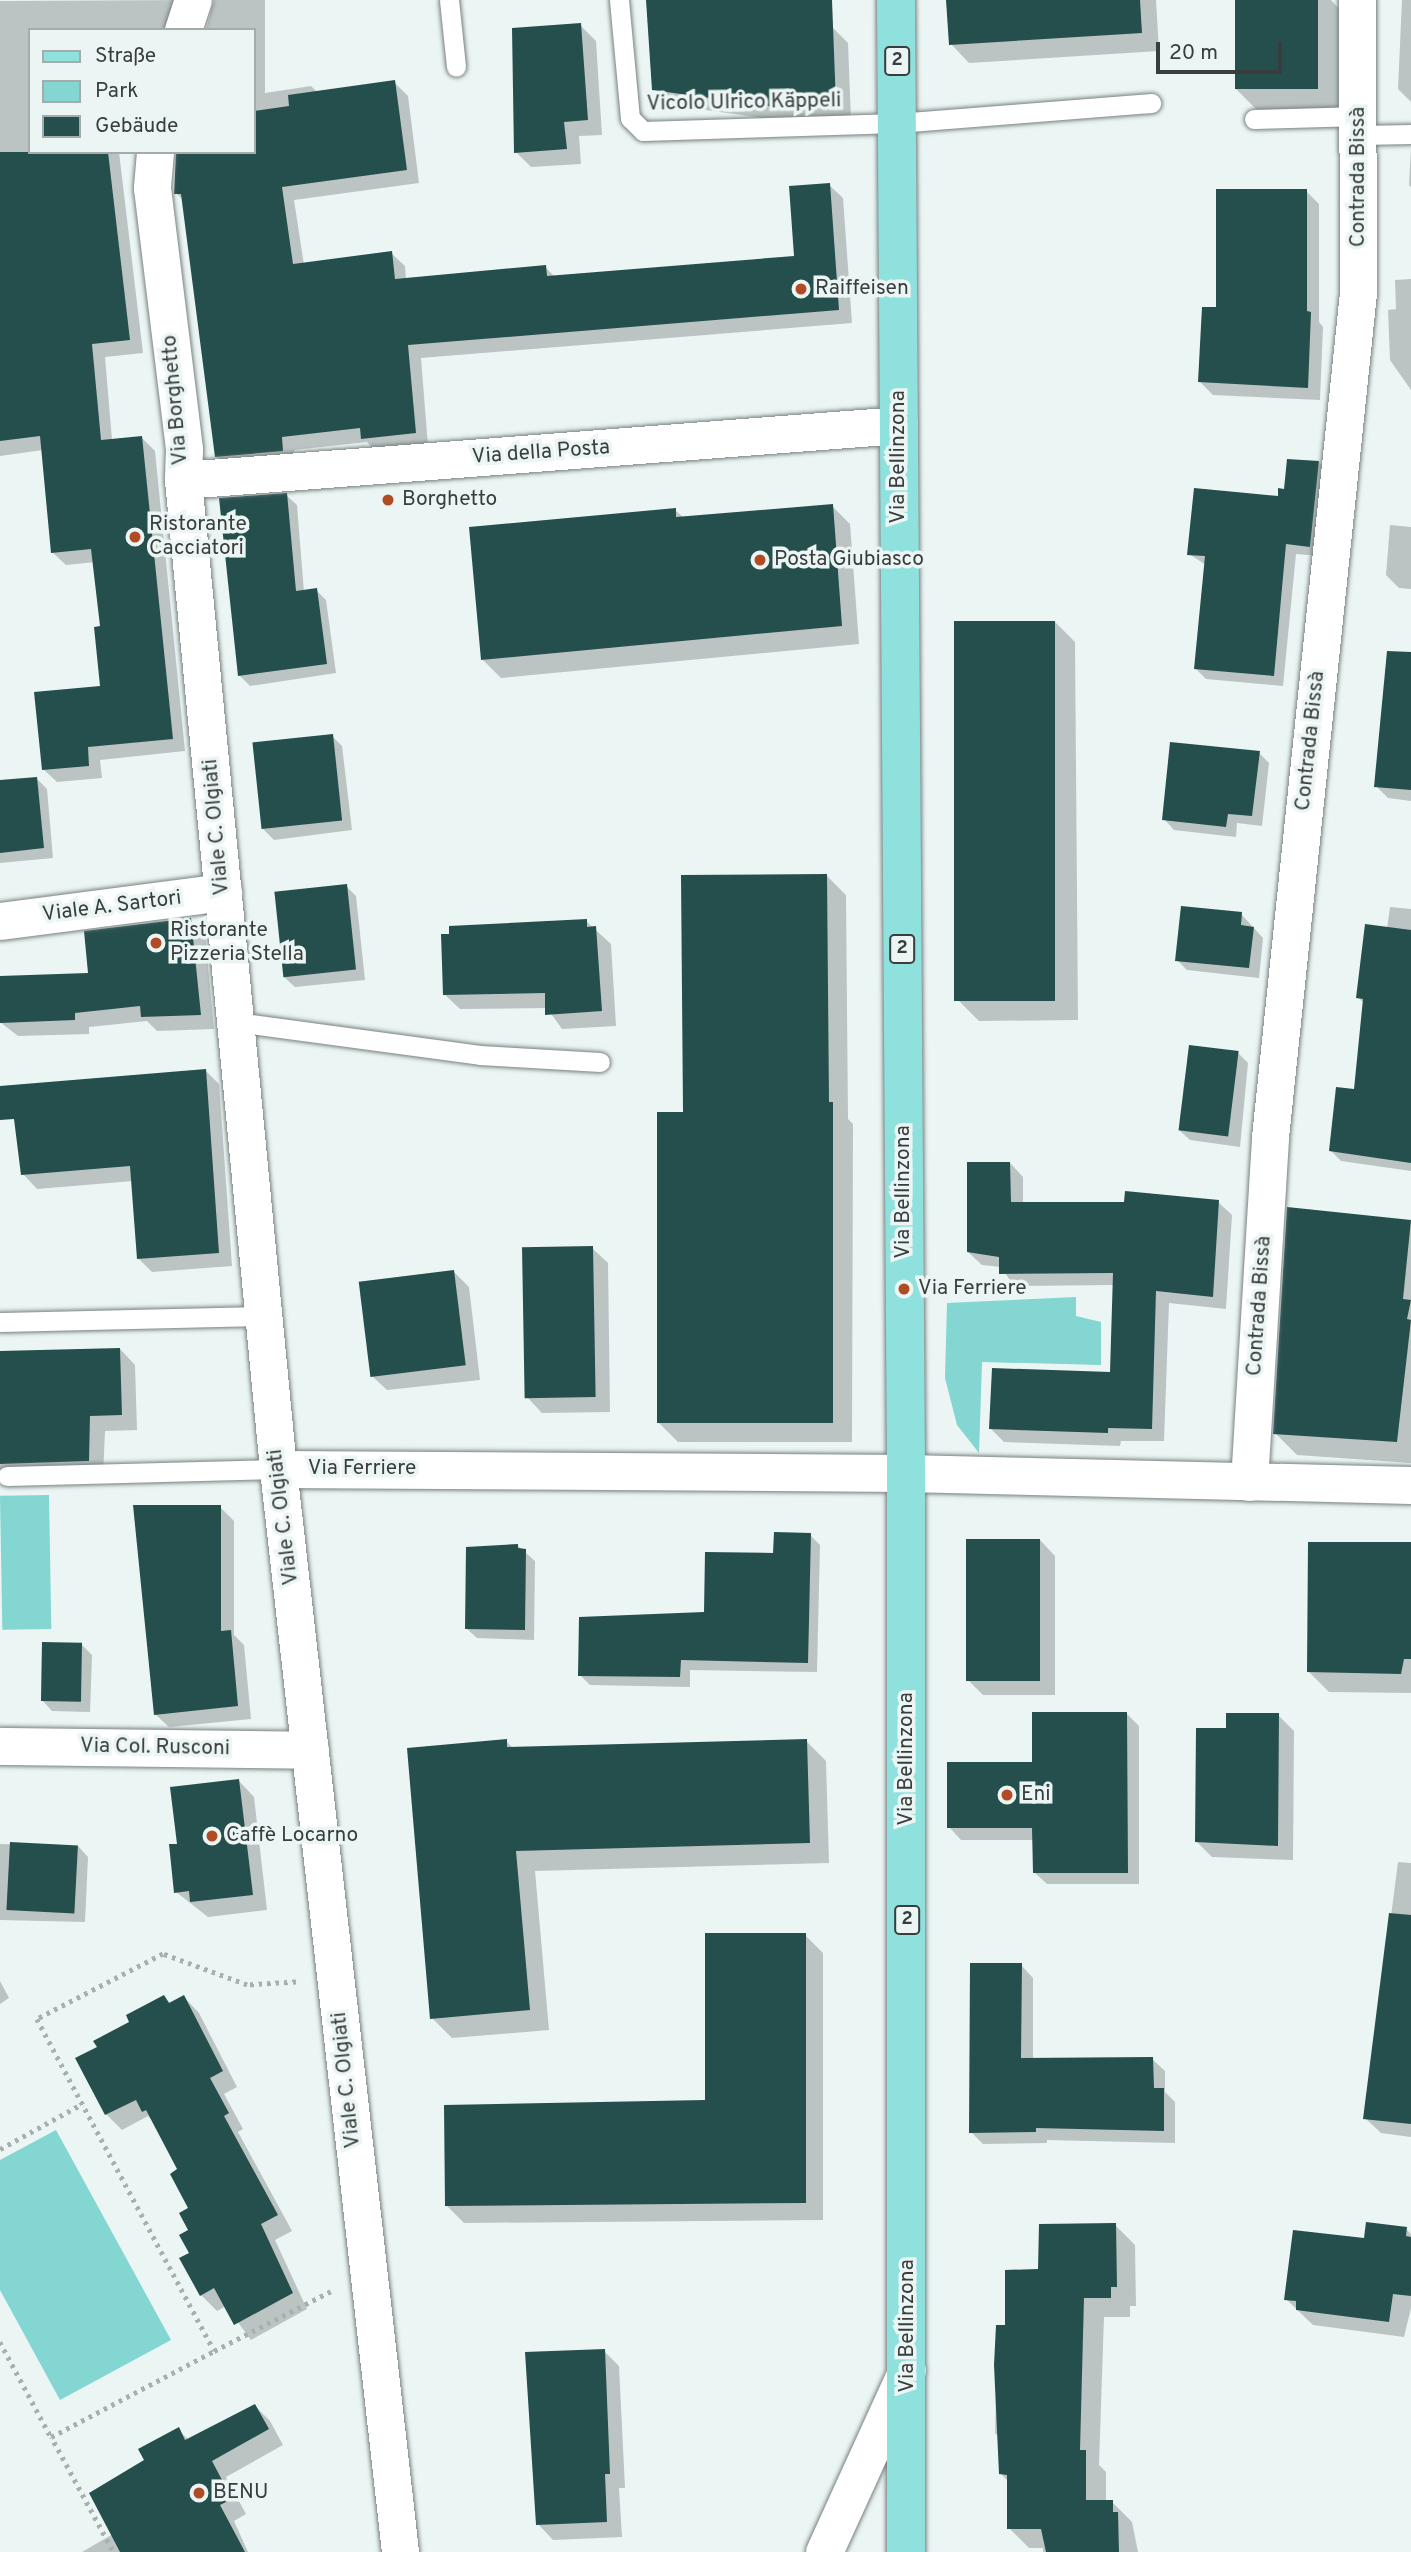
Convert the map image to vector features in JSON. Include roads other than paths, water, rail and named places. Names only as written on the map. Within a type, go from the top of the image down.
[{"type":"main road","name":"Via Bellinzona","points":[[896,0],[906,1473],[909,2366],[906,2552]]},
{"type":"street","points":[[159,28],[167,0]]},
{"type":"street","points":[[184,28],[193,0]]},
{"type":"street","name":"Contrada Bissà","points":[[1249,1482],[1270,1137],[1358,292],[1361,125],[1357,0]]},
{"type":"street","name":"Via Borghetto","points":[[134,154],[133,191],[160,453],[183,480]]},
{"type":"street","name":"Via Borghetto","points":[[155,154],[152,188],[184,449],[183,480]]},
{"type":"street","name":"Via della Posta","points":[[183,480],[899,425]]},
{"type":"street","name":"Viale C. Olgiati","points":[[183,480],[278,1469],[400,2552]]},
{"type":"street","name":"Viale A. Sartori","points":[[0,921],[223,892]]},
{"type":"street","name":"Via Ferriere","points":[[278,1469],[906,1473],[1411,1485]]},
{"type":"street","name":"Via Col. Rusconi","points":[[0,1746],[310,1750]]},
{"type":"street","points":[[824,2552],[909,2366]]},
{"type":"lane","points":[[449,0],[456,67]]},
{"type":"lane","name":"Vicolo Ulrico Käppeli","points":[[620,0],[630,118],[643,131],[897,122],[1151,103]]},
{"type":"lane","points":[[1254,119],[1361,125],[1411,134]]},
{"type":"lane","points":[[236,1022],[480,1055],[600,1062]]},
{"type":"lane","points":[[0,1322],[263,1316]]},
{"type":"lane","points":[[7,1476],[278,1469]]},
{"type":"place","name":"Raiffeisen","points":[[801,289]]},
{"type":"place","name":"Borghetto","points":[[388,500]]},
{"type":"place","name":"Ristorante Cacciatori","points":[[135,537]]},
{"type":"place","name":"Posta Giubiasco","points":[[760,560]]},
{"type":"place","name":"Ristorante Pizzeria Stella","points":[[156,943]]},
{"type":"place","name":"Via Ferriere","points":[[904,1289]]},
{"type":"place","name":"Eni","points":[[1007,1795]]},
{"type":"place","name":"Caffè Locarno","points":[[212,1836]]},
{"type":"place","name":"BENU","points":[[199,2493]]}]
